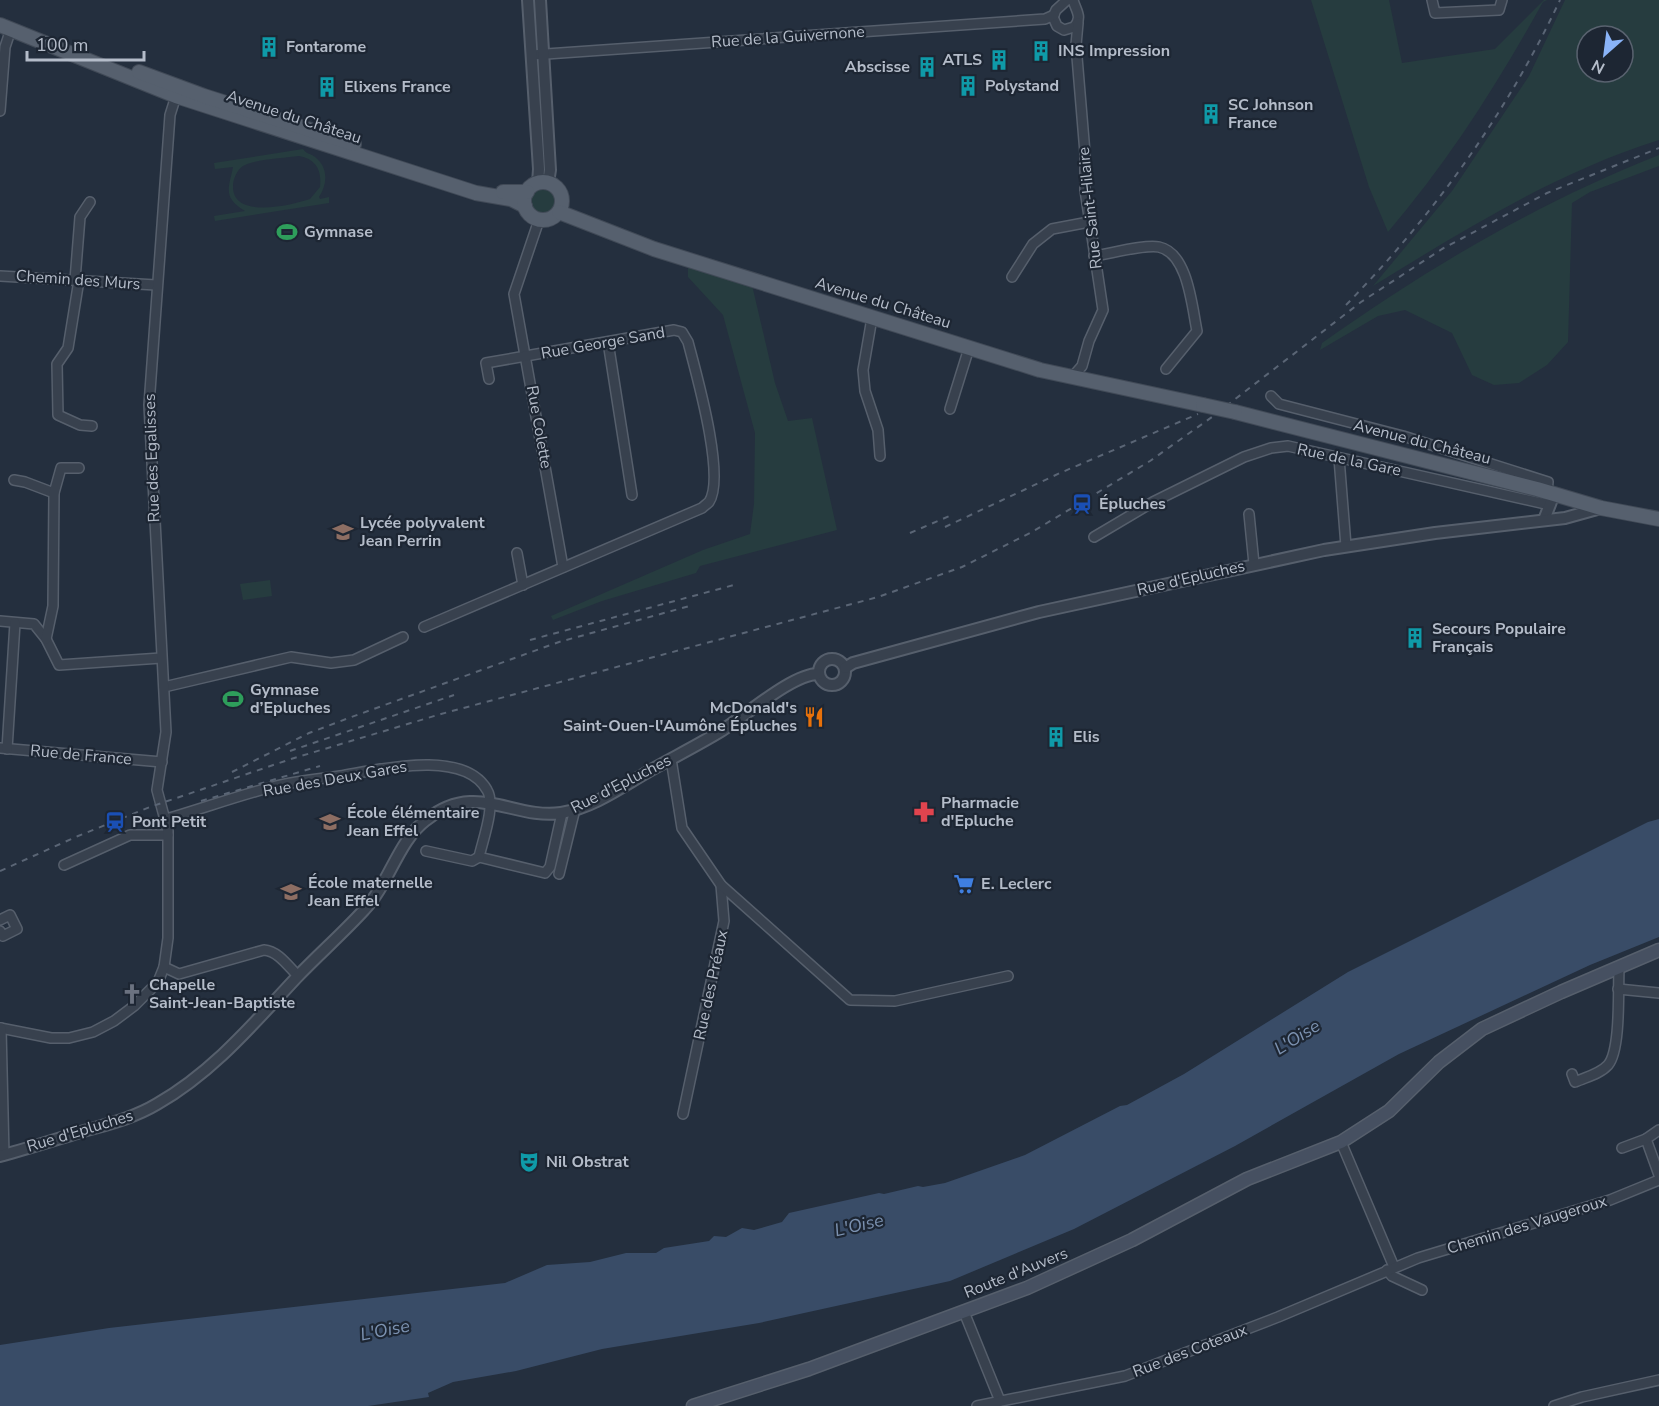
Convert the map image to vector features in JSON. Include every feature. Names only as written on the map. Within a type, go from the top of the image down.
[{"type":"main road","name":"Avenue du Château","points":[[6,27],[93,64],[466,190],[491,197],[511,199],[534,191]]},
{"type":"main road","points":[[534,191],[560,192],[562,205],[559,212],[555,217],[546,220],[532,217],[534,191]]},
{"type":"main road","name":"Avenue du Château","points":[[559,212],[654,249],[1068,377],[1235,412],[1550,497],[1571,499],[1600,508],[1659,519]]},
{"type":"main road","name":"Route d'Auvers","points":[[693,1406],[809,1369],[1027,1288],[1132,1240],[1262,1173],[1341,1142],[1389,1111],[1439,1062],[1482,1029],[1659,950]]},
{"type":"street","points":[[528,0],[539,169],[534,191]]},
{"type":"street","points":[[534,191],[550,170],[540,0]]},
{"type":"street","points":[[1432,0],[1435,13],[1499,10],[1502,0]]},
{"type":"street","points":[[1465,11],[1466,0]]},
{"type":"street","name":"Rue Saint-Hilaire","points":[[1051,18],[1058,8],[1070,3],[1079,15],[1076,45],[1089,222],[1103,310],[1089,341],[1082,366]]},
{"type":"street","points":[[1051,18],[1072,37],[1076,45]]},
{"type":"street","name":"Rue de la Guivernone","points":[[532,56],[1051,18]]},
{"type":"street","points":[[1062,29],[1070,30],[1078,23]]},
{"type":"street","points":[[0,111],[6,27]]},
{"type":"street","name":"Rue des Egalisses","points":[[158,982],[164,967],[168,938],[168,835],[166,819],[161,811],[157,790],[166,738],[149,405],[170,115],[177,92]]},
{"type":"street","points":[[90,202],[80,217],[77,280],[68,348],[57,364],[58,415],[80,425],[92,426]]},
{"type":"street","name":"Rue Colette","points":[[539,220],[514,294],[563,567]]},
{"type":"street","points":[[1012,277],[1033,244],[1052,229],[1089,222]]},
{"type":"street","points":[[1094,256],[1154,247],[1164,249],[1179,263],[1187,282],[1197,331],[1166,369]]},
{"type":"street","name":"Chemin des Murs","points":[[0,276],[156,285]]},
{"type":"street","points":[[872,318],[863,370],[865,391],[878,430],[880,456]]},
{"type":"street","name":"Rue George Sand","points":[[424,627],[702,508],[709,502],[712,493],[714,450],[688,342],[682,332],[674,330],[486,363],[489,379]]},
{"type":"street","points":[[608,342],[632,495]]},
{"type":"street","points":[[950,409],[969,348]]},
{"type":"street","points":[[1068,377],[1076,374],[1082,366]]},
{"type":"street","points":[[1082,366],[1089,382]]},
{"type":"street","points":[[1270,396],[1279,404],[1403,436],[1548,482],[1550,497],[1544,520]]},
{"type":"street","name":"Rue de la Gare","points":[[1094,537],[1153,502],[1244,457],[1271,448],[1288,446],[1339,458],[1550,497]]},
{"type":"street","points":[[1339,458],[1346,546]]},
{"type":"street","points":[[46,639],[53,606],[54,493],[61,468],[79,468]]},
{"type":"street","points":[[14,480],[54,493]]},
{"type":"street","points":[[1556,519],[1564,514],[1571,499]]},
{"type":"street","name":"Rue d'Epluches","points":[[844,668],[853,663],[1039,612],[1254,564],[1346,546],[1556,519],[1600,508]]},
{"type":"street","points":[[1249,514],[1254,564]]},
{"type":"street","points":[[518,553],[523,585]]},
{"type":"street","points":[[0,621],[34,624],[46,639],[60,665],[161,658]]},
{"type":"street","points":[[4,749],[15,623]]},
{"type":"street","points":[[164,687],[291,657],[331,663],[354,660],[403,637]]},
{"type":"street","points":[[831,658],[839,661],[845,672],[842,680],[835,685],[826,684],[819,674],[823,662],[831,658]]},
{"type":"street","name":"Rue d'Epluches","points":[[2,1155],[130,1117],[156,1104],[207,1070],[372,901],[405,844],[426,820],[447,808],[474,802],[491,802],[545,814],[562,813],[575,809],[607,794],[721,731],[781,689],[811,674],[819,674]]},
{"type":"street","name":"Rue de France","points":[[4,749],[162,762]]},
{"type":"street","name":"Rue des Préaux","points":[[671,759],[682,828],[721,885],[724,921],[683,1114]]},
{"type":"street","name":"Rue des Deux Gares","points":[[166,819],[277,786],[392,767],[429,765],[446,766],[477,778],[488,791],[491,802]]},
{"type":"street","points":[[479,857],[491,802]]},
{"type":"street","points":[[559,874],[575,809]]},
{"type":"street","points":[[426,851],[472,861],[479,857],[545,873],[550,867],[562,813]]},
{"type":"street","points":[[64,865],[130,835],[168,835]]},
{"type":"street","points":[[721,885],[850,1000],[895,1001],[1008,976]]},
{"type":"street","points":[[0,920],[10,915],[17,928],[3,936],[0,931]]},
{"type":"street","points":[[2,1155],[0,1028],[51,1038],[69,1038],[93,1032],[114,1021],[134,1006],[158,982],[264,950],[276,954],[298,976]]},
{"type":"street","points":[[164,967],[179,974]]},
{"type":"street","points":[[1572,1074],[1575,1082],[1606,1067],[1612,1060],[1616,1043],[1619,968]]},
{"type":"street","points":[[1618,989],[1659,993]]},
{"type":"street","points":[[1623,1148],[1646,1139],[1659,1130]]},
{"type":"street","points":[[1646,1139],[1659,1175]]},
{"type":"street","points":[[1341,1142],[1392,1276],[1422,1290]]},
{"type":"street","name":"Chemin des Vaugeroux","points":[[1390,1269],[1418,1258],[1610,1200],[1659,1180]]},
{"type":"street","name":"Rue des Coteaux","points":[[977,1406],[1125,1376],[1278,1317],[1390,1269]]},
{"type":"street","points":[[964,1312],[1000,1401]]},
{"type":"street","points":[[1554,1406],[1582,1397],[1659,1380]]},
{"type":"green space","points":[[1311,0],[1389,0],[1402,63],[1495,49],[1544,0],[1547,0],[1543,2],[1490,92],[1452,149],[1432,178],[1388,232],[1369,187]]},
{"type":"green space","points":[[1565,0],[1659,0],[1659,140],[1584,168],[1548,185],[1442,244],[1373,286],[1452,191],[1529,76]]},
{"type":"green space","points":[[303,149],[319,161],[324,170],[325,181],[319,197],[320,199],[329,197],[329,203],[215,221],[214,216],[245,211],[230,196],[229,186],[233,167],[215,169],[214,163]],"holes":[[[305,157],[317,166],[320,175],[320,187],[310,199],[277,206],[252,207],[235,197],[234,180],[237,172],[243,166],[270,159]]]},
{"type":"green space","points":[[1659,155],[1659,166],[1590,192],[1572,203],[1568,342],[1547,365],[1519,383],[1494,385],[1472,375],[1452,333],[1405,310],[1378,316],[1320,350],[1322,343],[1362,315],[1484,239],[1570,194]]},
{"type":"green space","points":[[543,188],[553,192],[557,202],[553,212],[543,216],[533,212],[529,202],[533,192]]},
{"type":"green space","points":[[688,267],[752,285],[775,383],[788,421],[812,418],[837,530],[700,566],[696,573],[602,601],[553,620],[551,616],[703,550],[750,534],[754,504],[755,433],[723,315],[688,277]]},
{"type":"green space","points":[[270,580],[272,596],[243,600],[240,584]]},
{"type":"water","name":"L'Oise","points":[[1659,819],[1659,937],[1590,965],[1399,1054],[1235,1146],[1074,1229],[950,1281],[759,1323],[602,1349],[516,1371],[453,1382],[428,1393],[429,1397],[368,1406],[0,1406],[0,1345],[109,1328],[505,1283],[547,1265],[590,1262],[626,1253],[656,1253],[664,1248],[709,1241],[714,1236],[726,1237],[742,1228],[754,1230],[782,1222],[789,1213],[879,1193],[945,1183],[1025,1155],[1184,1074],[1348,972],[1648,822]]},
{"type":"railway","points":[[1346,305],[1409,236],[1466,162],[1516,83],[1560,0]]},
{"type":"railway","points":[[0,871],[150,807],[291,759],[441,714],[878,597],[962,567],[1032,532],[1150,461],[1212,417],[1361,302],[1442,249],[1547,193],[1659,148]]},
{"type":"railway","points":[[945,527],[1060,473],[1198,414]]},
{"type":"railway","points":[[910,533],[954,514]]},
{"type":"railway","points":[[530,640],[734,585]]},
{"type":"railway","points":[[232,772],[309,733],[346,719],[559,642],[693,605]]},
{"type":"railway","points":[[290,751],[454,695]]},
{"type":"railway","points":[[201,801],[320,766]]},
{"type":"place","name":"Fontarome","points":[[269,47]]},
{"type":"place","name":"INS Impression","points":[[1041,51]]},
{"type":"place","name":"ATLS","points":[[999,60]]},
{"type":"place","name":"Abscisse","points":[[927,67]]},
{"type":"place","name":"Polystand","points":[[968,86]]},
{"type":"place","name":"Elixens France","points":[[327,87]]},
{"type":"place","name":"SC Johnson France","points":[[1211,114]]},
{"type":"place","name":"Gymnase","points":[[287,232]]},
{"type":"place","name":"Épluches","points":[[1082,504]]},
{"type":"place","name":"Lycée polyvalent Jean Perrin","points":[[343,532]]},
{"type":"place","name":"Secours Populaire Français","points":[[1415,638]]},
{"type":"place","name":"Gymnase d’Epluches","points":[[233,699]]},
{"type":"place","name":"McDonald's Saint-Ouen-l'Aumône Épluches","points":[[814,717]]},
{"type":"place","name":"Elis","points":[[1056,737]]},
{"type":"place","name":"Pharmacie d'Epluche","points":[[924,812]]},
{"type":"place","name":"Pont Petit","points":[[115,822]]},
{"type":"place","name":"École élémentaire Jean Effel","points":[[330,822]]},
{"type":"place","name":"E. Leclerc","points":[[964,884]]},
{"type":"place","name":"École maternelle Jean Effel","points":[[291,892]]},
{"type":"place","name":"Chapelle Saint-Jean-Baptiste","points":[[132,994]]},
{"type":"place","name":"Nil Obstrat","points":[[529,1162]]}]
